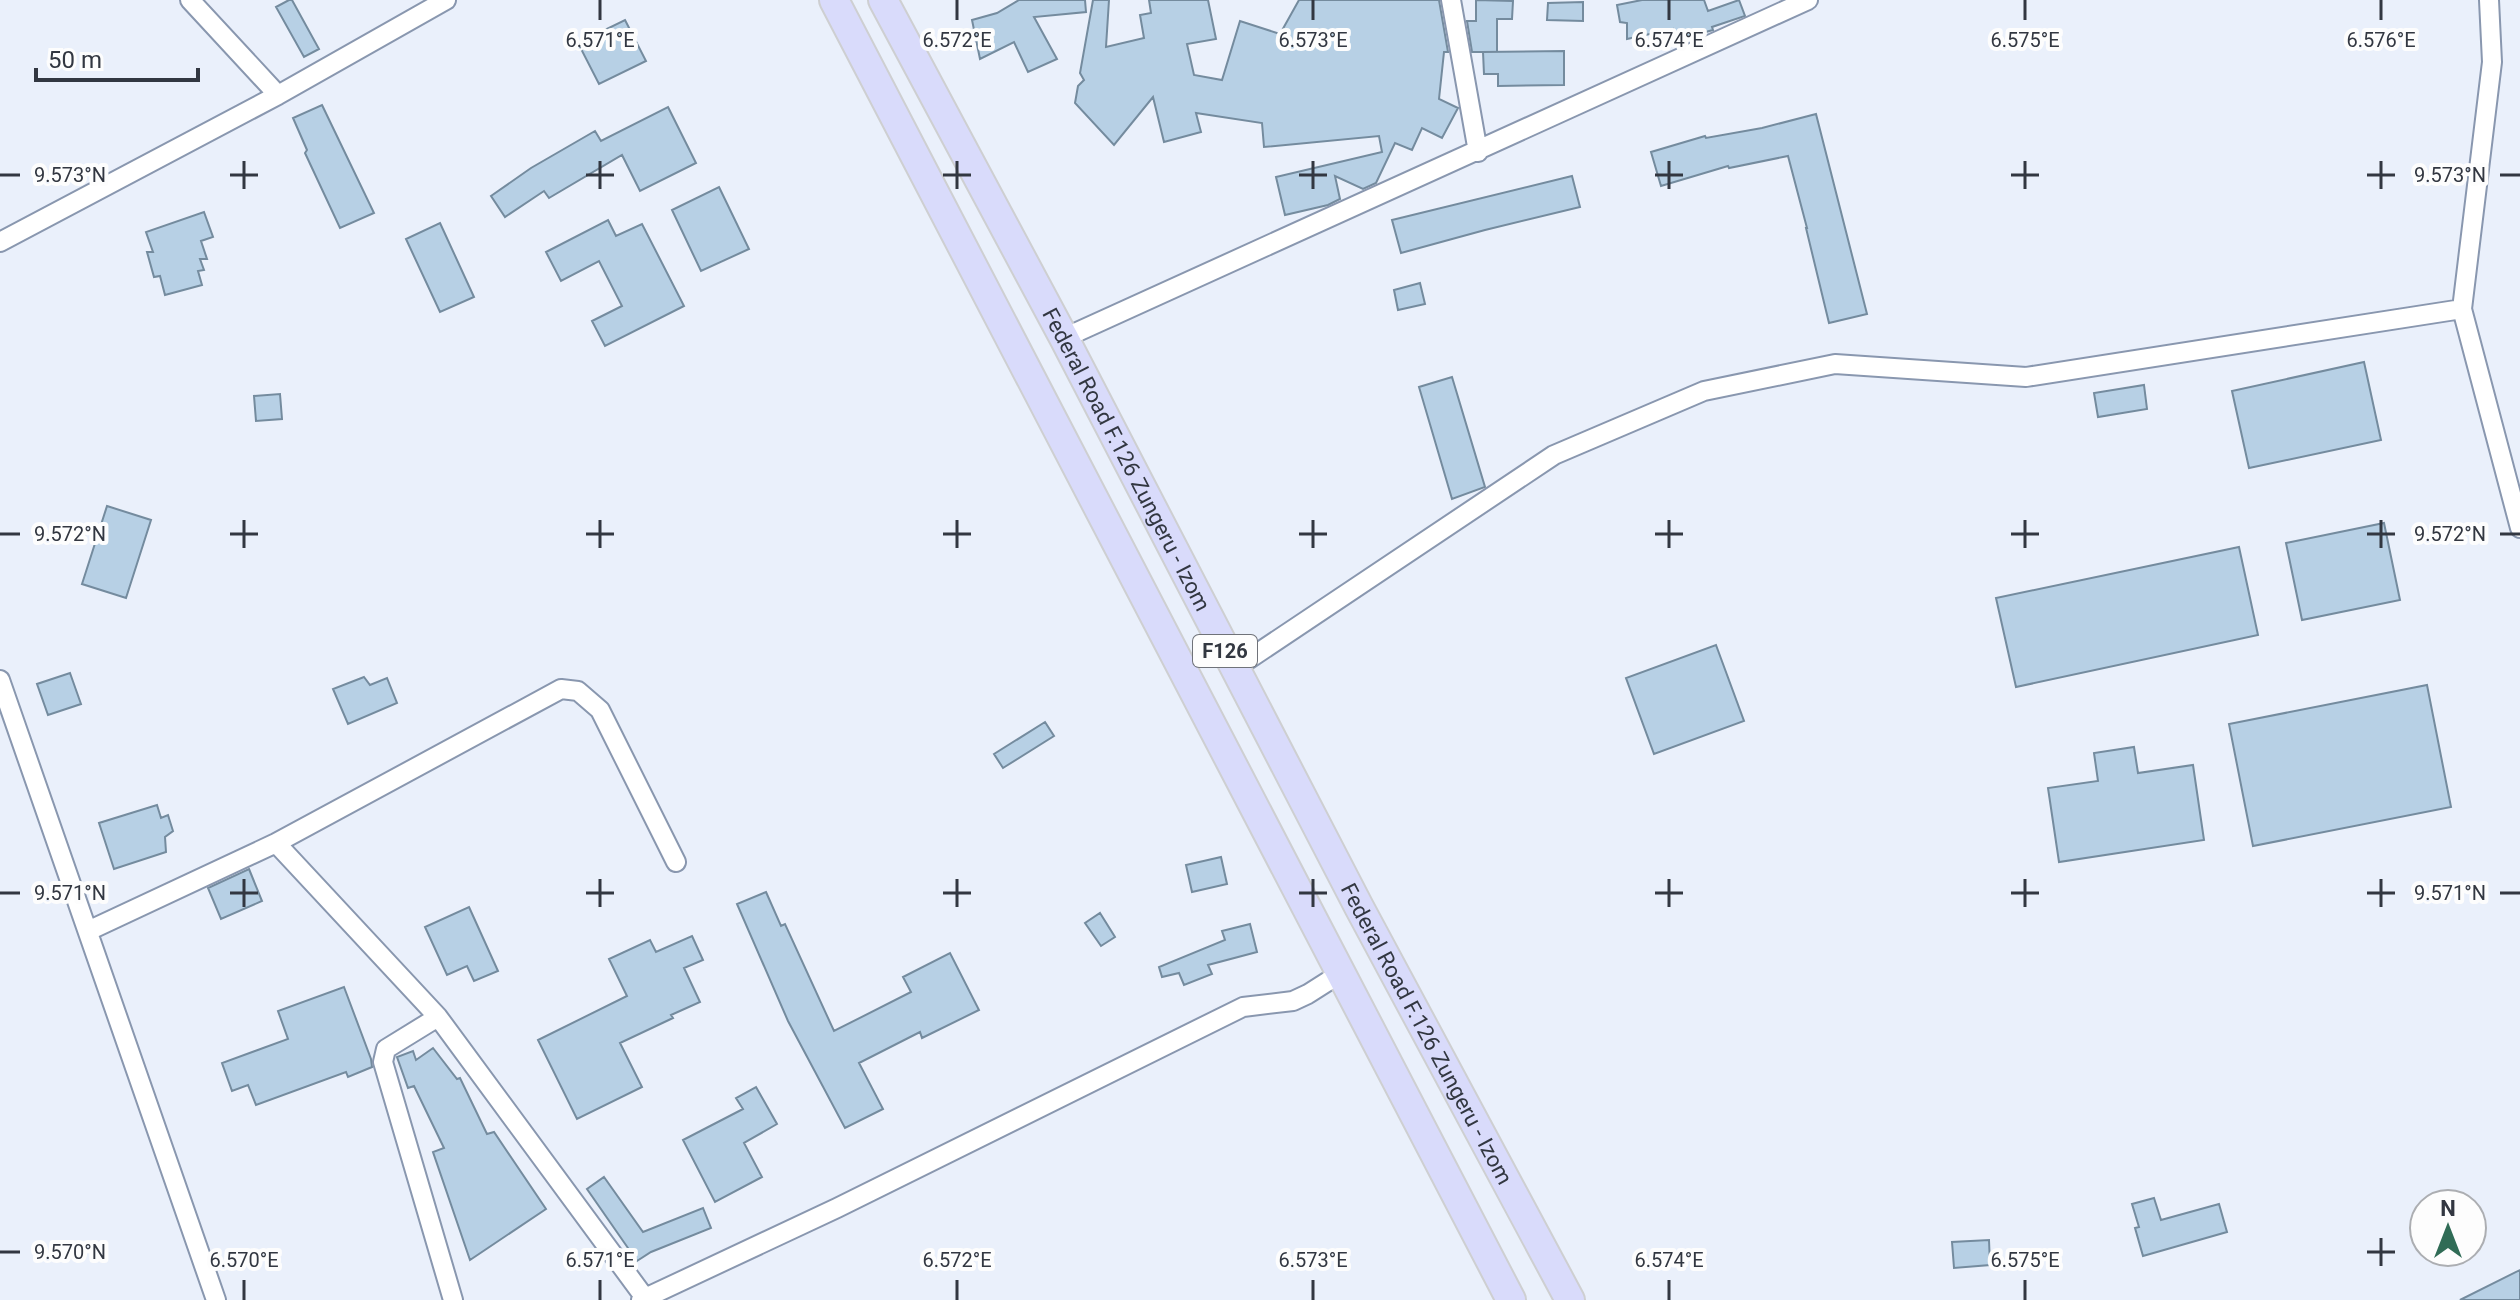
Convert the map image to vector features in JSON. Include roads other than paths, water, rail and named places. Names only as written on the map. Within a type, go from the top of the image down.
[{"type":"main road","name":"Federal Road F.126 Zungeru - Izom","points":[[834,0],[1511,1300]]},
{"type":"main road","name":"Federal Road F.126 Zungeru - Izom","points":[[883,0],[1570,1300]]},
{"type":"street","points":[[190,0],[278,95]]},
{"type":"street","points":[[0,242],[278,95],[446,0]]},
{"type":"street","points":[[1451,0],[1478,152]]},
{"type":"street","points":[[1064,338],[1808,0]]},
{"type":"street","points":[[2489,0],[2492,62],[2462,309],[2520,528]]},
{"type":"street","points":[[1234,669],[1554,455],[1704,391],[1835,364],[2026,377],[2462,309]]},
{"type":"street","points":[[0,680],[216,1300]]},
{"type":"street","points":[[88,931],[276,843],[561,689],[578,691],[600,710],[676,862]]},
{"type":"street","points":[[276,843],[438,1017],[643,1299],[851,1201],[1243,1007],[1293,1001],[1341,973]]},
{"type":"street","points":[[438,1017],[386,1049],[383,1062],[453,1300]]}]
